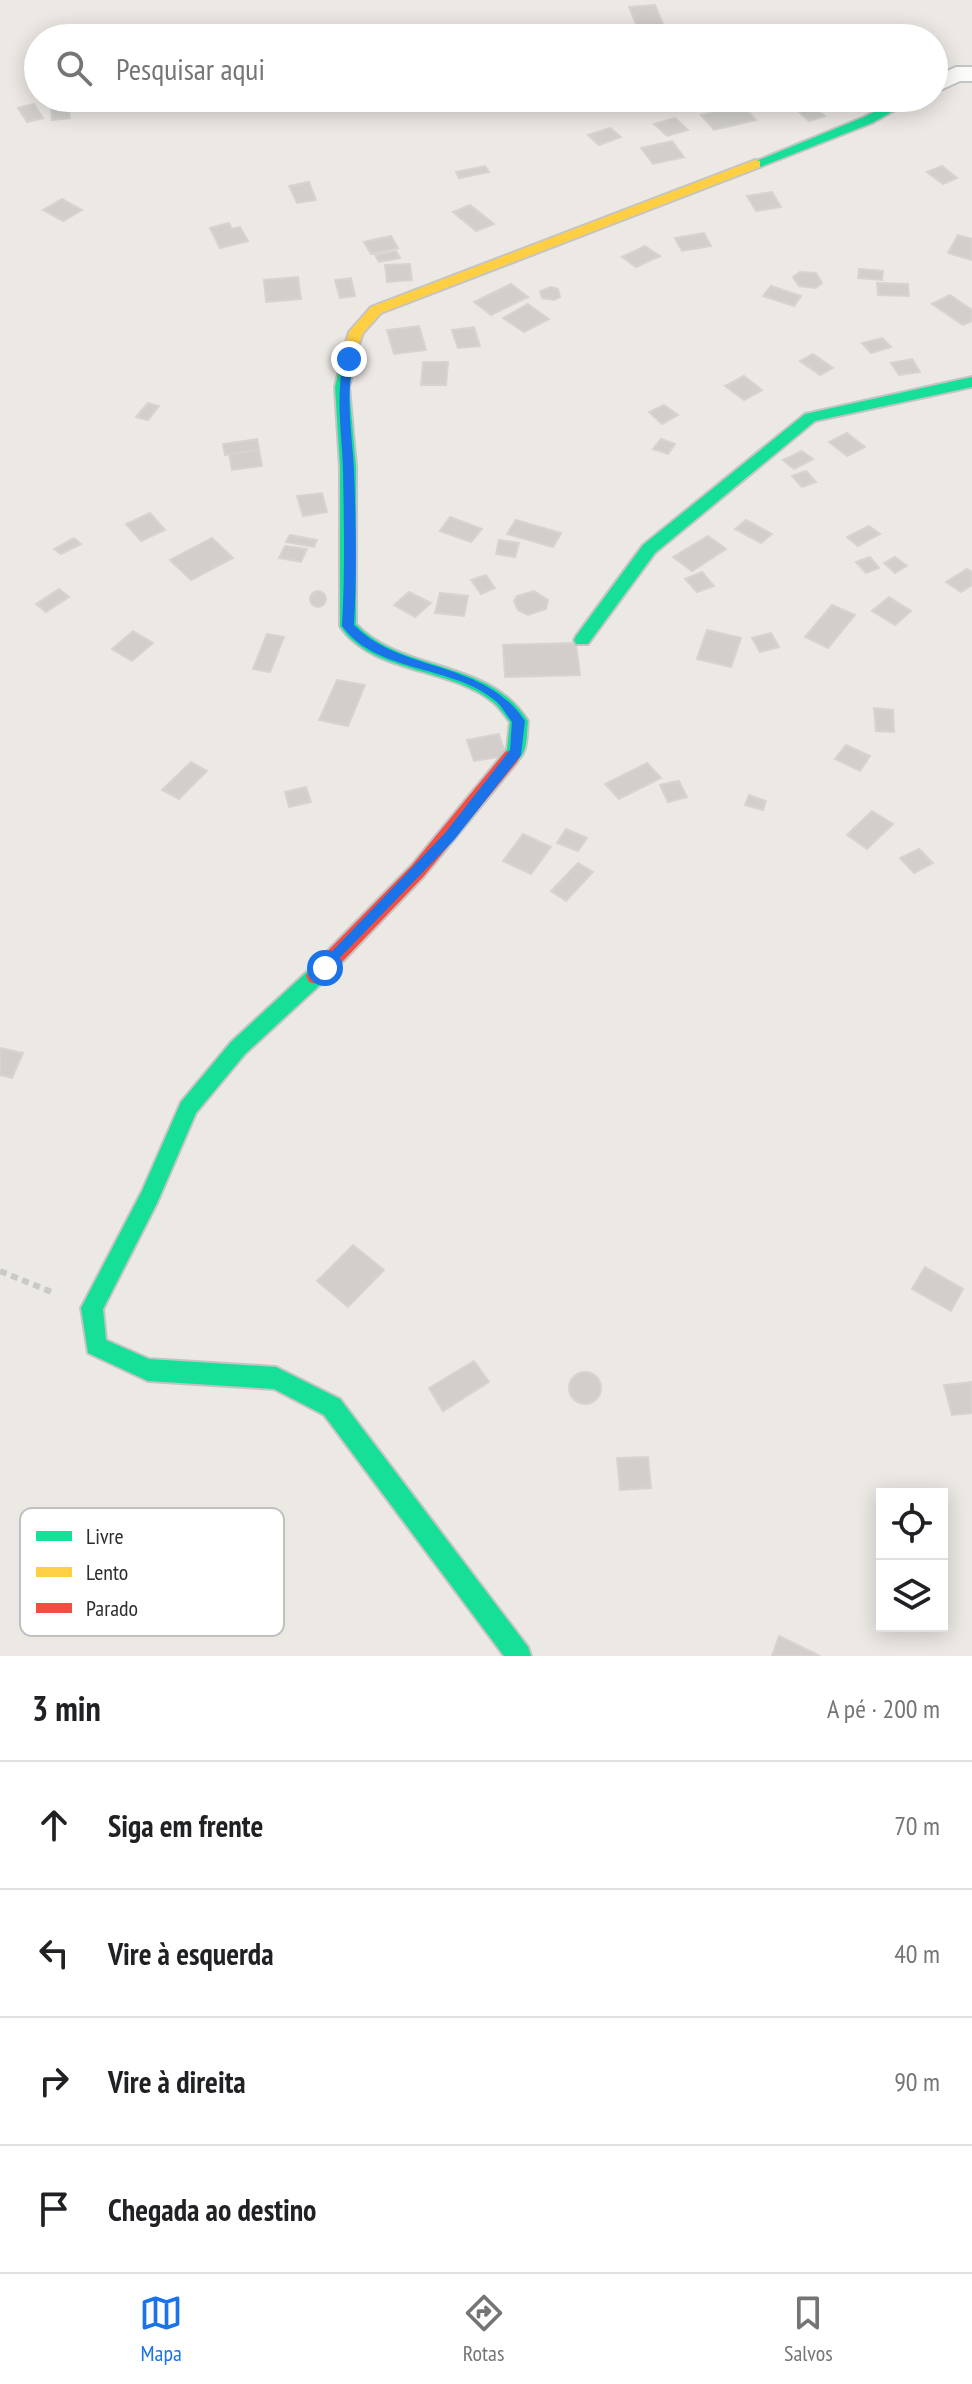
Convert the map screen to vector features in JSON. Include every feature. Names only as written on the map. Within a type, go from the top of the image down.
[{"type":"street","points":[[948,78],[956,74],[972,74]]},
{"type":"street","points":[[519,1656],[332,1407],[276,1378],[148,1370],[96,1346],[92,1308],[150,1196],[188,1108],[238,1048],[347,947],[450,836],[516,751],[519,721],[500,698],[471,683],[365,644],[348,626],[348,467],[342,387],[356,332],[376,310],[883,112]]},
{"type":"street","points":[[582,640],[649,549],[810,417],[972,382]]},
{"type":"path","points":[[0,1271],[92,1308]]},
{"type":"building","points":[[655,5],[663,24],[636,24],[629,7]]},
{"type":"building","points":[[24,106],[24,112],[39,112],[43,118],[27,122],[18,108]]},
{"type":"building","points":[[51,112],[69,112],[70,118],[52,120]]},
{"type":"building","points":[[749,112],[756,120],[714,130],[701,115]]},
{"type":"building","points":[[799,112],[820,112],[825,116],[809,121]]},
{"type":"building","points":[[675,118],[688,130],[667,136],[654,124]]},
{"type":"building","points":[[610,128],[621,137],[599,145],[588,135]]},
{"type":"building","points":[[672,141],[684,157],[653,164],[641,148]]},
{"type":"building","points":[[485,166],[489,172],[459,178],[456,172]]},
{"type":"building","points":[[942,166],[957,178],[943,184],[927,172]]},
{"type":"building","points":[[309,182],[316,200],[297,203],[289,186]]},
{"type":"building","points":[[772,192],[781,207],[756,211],[747,196]]},
{"type":"building","points":[[62,199],[82,210],[63,221],[43,210]]},
{"type":"building","points":[[470,205],[494,224],[476,231],[453,212]]},
{"type":"building","points":[[229,223],[232,229],[240,227],[248,241],[220,248],[210,228]]},
{"type":"building","points":[[704,233],[711,246],[682,251],[675,238]]},
{"type":"building","points":[[958,235],[972,239],[972,260],[948,253]]},
{"type":"building","points":[[391,236],[398,248],[371,254],[364,242]]},
{"type":"building","points":[[645,246],[660,256],[636,267],[622,257]]},
{"type":"building","points":[[396,251],[400,258],[379,262],[375,255]]},
{"type":"building","points":[[410,264],[412,280],[387,282],[385,265]]},
{"type":"building","points":[[859,269],[883,271],[882,280],[858,278]]},
{"type":"building","points":[[800,272],[816,273],[822,283],[816,288],[799,286],[793,277]]},
{"type":"building","points":[[298,277],[301,299],[266,302],[264,280]]},
{"type":"building","points":[[351,278],[355,296],[340,298],[335,280]]},
{"type":"building","points":[[877,283],[908,284],[909,296],[878,295]]},
{"type":"building","points":[[511,284],[528,297],[491,315],[474,302]]},
{"type":"building","points":[[771,286],[801,296],[794,306],[763,296]]},
{"type":"building","points":[[551,287],[558,289],[560,297],[554,300],[542,298],[540,291]]},
{"type":"building","points":[[950,295],[972,310],[972,321],[963,325],[932,304]]},
{"type":"building","points":[[528,304],[549,319],[524,332],[503,318]]},
{"type":"building","points":[[419,326],[426,350],[394,354],[387,330]]},
{"type":"building","points":[[474,327],[480,346],[458,348],[452,330]]},
{"type":"building","points":[[882,338],[891,347],[871,353],[862,343]]},
{"type":"building","points":[[813,354],[833,368],[820,375],[800,361]]},
{"type":"building","points":[[912,359],[920,372],[899,375],[891,363]]},
{"type":"building","points":[[423,362],[448,362],[446,385],[421,385]]},
{"type":"building","points":[[744,376],[762,390],[744,400],[725,386]]},
{"type":"building","points":[[148,403],[159,406],[148,420],[136,417]]},
{"type":"building","points":[[664,405],[678,415],[662,424],[649,412]]},
{"type":"building","points":[[847,433],[865,447],[847,456],[829,442]]},
{"type":"building","points":[[257,439],[259,450],[225,455],[223,444]]},
{"type":"building","points":[[661,439],[675,444],[668,454],[653,449]]},
{"type":"building","points":[[259,450],[262,466],[232,470],[229,454]]},
{"type":"building","points":[[802,451],[813,459],[794,469],[783,460]]},
{"type":"building","points":[[806,471],[816,482],[802,487],[792,476]]},
{"type":"building","points":[[322,493],[327,512],[303,516],[297,496]]},
{"type":"building","points":[[150,513],[165,530],[141,541],[126,524]]},
{"type":"building","points":[[450,517],[482,529],[471,542],[440,531]]},
{"type":"building","points":[[516,520],[561,533],[553,547],[507,534]]},
{"type":"building","points":[[746,520],[772,534],[761,543],[735,529]]},
{"type":"building","points":[[869,526],[880,534],[858,546],[847,537]]},
{"type":"building","points":[[290,535],[317,540],[314,547],[286,542]]},
{"type":"building","points":[[708,536],[726,549],[692,571],[673,557]]},
{"type":"building","points":[[74,538],[81,544],[61,554],[54,549]]},
{"type":"building","points":[[212,538],[233,558],[191,580],[170,560]]},
{"type":"building","points":[[499,540],[519,543],[515,557],[496,554]]},
{"type":"building","points":[[285,546],[307,549],[301,562],[279,558]]},
{"type":"building","points":[[870,557],[879,568],[866,573],[856,562]]},
{"type":"building","points":[[895,557],[907,566],[895,573],[884,563]]},
{"type":"building","points":[[967,569],[972,572],[972,585],[961,592],[946,582]]},
{"type":"building","points":[[702,572],[714,586],[697,592],[685,579]]},
{"type":"building","points":[[486,575],[495,588],[481,594],[471,580]]},
{"type":"building","points":[[59,589],[69,597],[46,612],[36,604]]},
{"type":"building","points":[[315,591],[321,591],[326,599],[324,605],[315,607],[310,602],[310,596]]},
{"type":"building","points":[[534,591],[548,600],[546,609],[528,615],[518,610],[514,601],[517,596]]},
{"type":"building","points":[[409,592],[431,603],[415,617],[394,605]]},
{"type":"building","points":[[440,593],[468,596],[464,616],[435,613]]},
{"type":"building","points":[[889,597],[911,611],[895,625],[872,611]]},
{"type":"building","points":[[832,605],[855,615],[828,648],[805,637]]},
{"type":"building","points":[[707,630],[741,638],[731,667],[697,659]]},
{"type":"building","points":[[133,631],[153,643],[132,661],[112,649]]},
{"type":"building","points":[[771,633],[779,647],[760,652],[752,638]]},
{"type":"building","points":[[267,634],[284,637],[270,672],[253,669]]},
{"type":"building","points":[[576,643],[580,675],[505,677],[503,645]]},
{"type":"building","points":[[337,680],[365,685],[348,726],[319,720]]},
{"type":"building","points":[[874,708],[893,710],[894,732],[876,731]]},
{"type":"building","points":[[499,734],[506,756],[474,761],[467,740]]},
{"type":"building","points":[[846,745],[870,756],[860,771],[835,759]]},
{"type":"building","points":[[191,762],[207,771],[179,799],[162,790]]},
{"type":"building","points":[[647,763],[661,778],[619,799],[605,784]]},
{"type":"building","points":[[679,781],[687,797],[668,802],[660,785]]},
{"type":"building","points":[[306,787],[311,802],[289,807],[285,792]]},
{"type":"building","points":[[749,795],[766,801],[763,810],[745,805]]},
{"type":"building","points":[[872,811],[893,824],[867,849],[847,835]]},
{"type":"building","points":[[566,829],[587,838],[578,851],[557,843]]},
{"type":"building","points":[[523,834],[551,847],[531,874],[503,861]]},
{"type":"building","points":[[919,849],[933,863],[914,873],[900,858]]},
{"type":"building","points":[[578,863],[593,872],[566,901],[551,891]]},
{"type":"building","points":[[0,1048],[23,1053],[12,1078],[0,1075]]},
{"type":"building","points":[[353,1245],[384,1270],[348,1307],[317,1281]]},
{"type":"building","points":[[925,1267],[963,1289],[951,1311],[912,1289]]},
{"type":"building","points":[[474,1361],[489,1382],[443,1411],[429,1388]]},
{"type":"building","points":[[585,1372],[596,1377],[601,1388],[596,1399],[585,1404],[574,1399],[569,1388],[574,1377]]},
{"type":"building","points":[[972,1382],[972,1413],[952,1415],[944,1385]]},
{"type":"building","points":[[648,1457],[651,1488],[620,1490],[617,1458]]},
{"type":"building","points":[[779,1636],[820,1656],[772,1656]]},
{"type":"traffic: fast","points":[[755,164],[883,112]]},
{"type":"traffic: fast","points":[[352,346],[342,387],[348,467],[348,626],[365,644],[471,683],[500,698],[519,721],[516,751],[511,757]]},
{"type":"traffic: fast","points":[[582,640],[649,549],[810,417],[972,382]]},
{"type":"traffic: fast","points":[[316,976],[238,1048],[188,1108],[150,1196],[92,1308],[96,1346],[148,1370],[276,1378],[332,1407],[519,1656]]},
{"type":"traffic: slow","points":[[352,346],[356,332],[376,310],[755,164]]},
{"type":"traffic: jam","points":[[316,976],[418,871],[511,757]]},
{"type":"route","points":[[325,968],[450,836],[516,751],[519,721],[500,698],[471,683],[365,644],[348,626],[348,467],[342,387],[349,359]]}]
